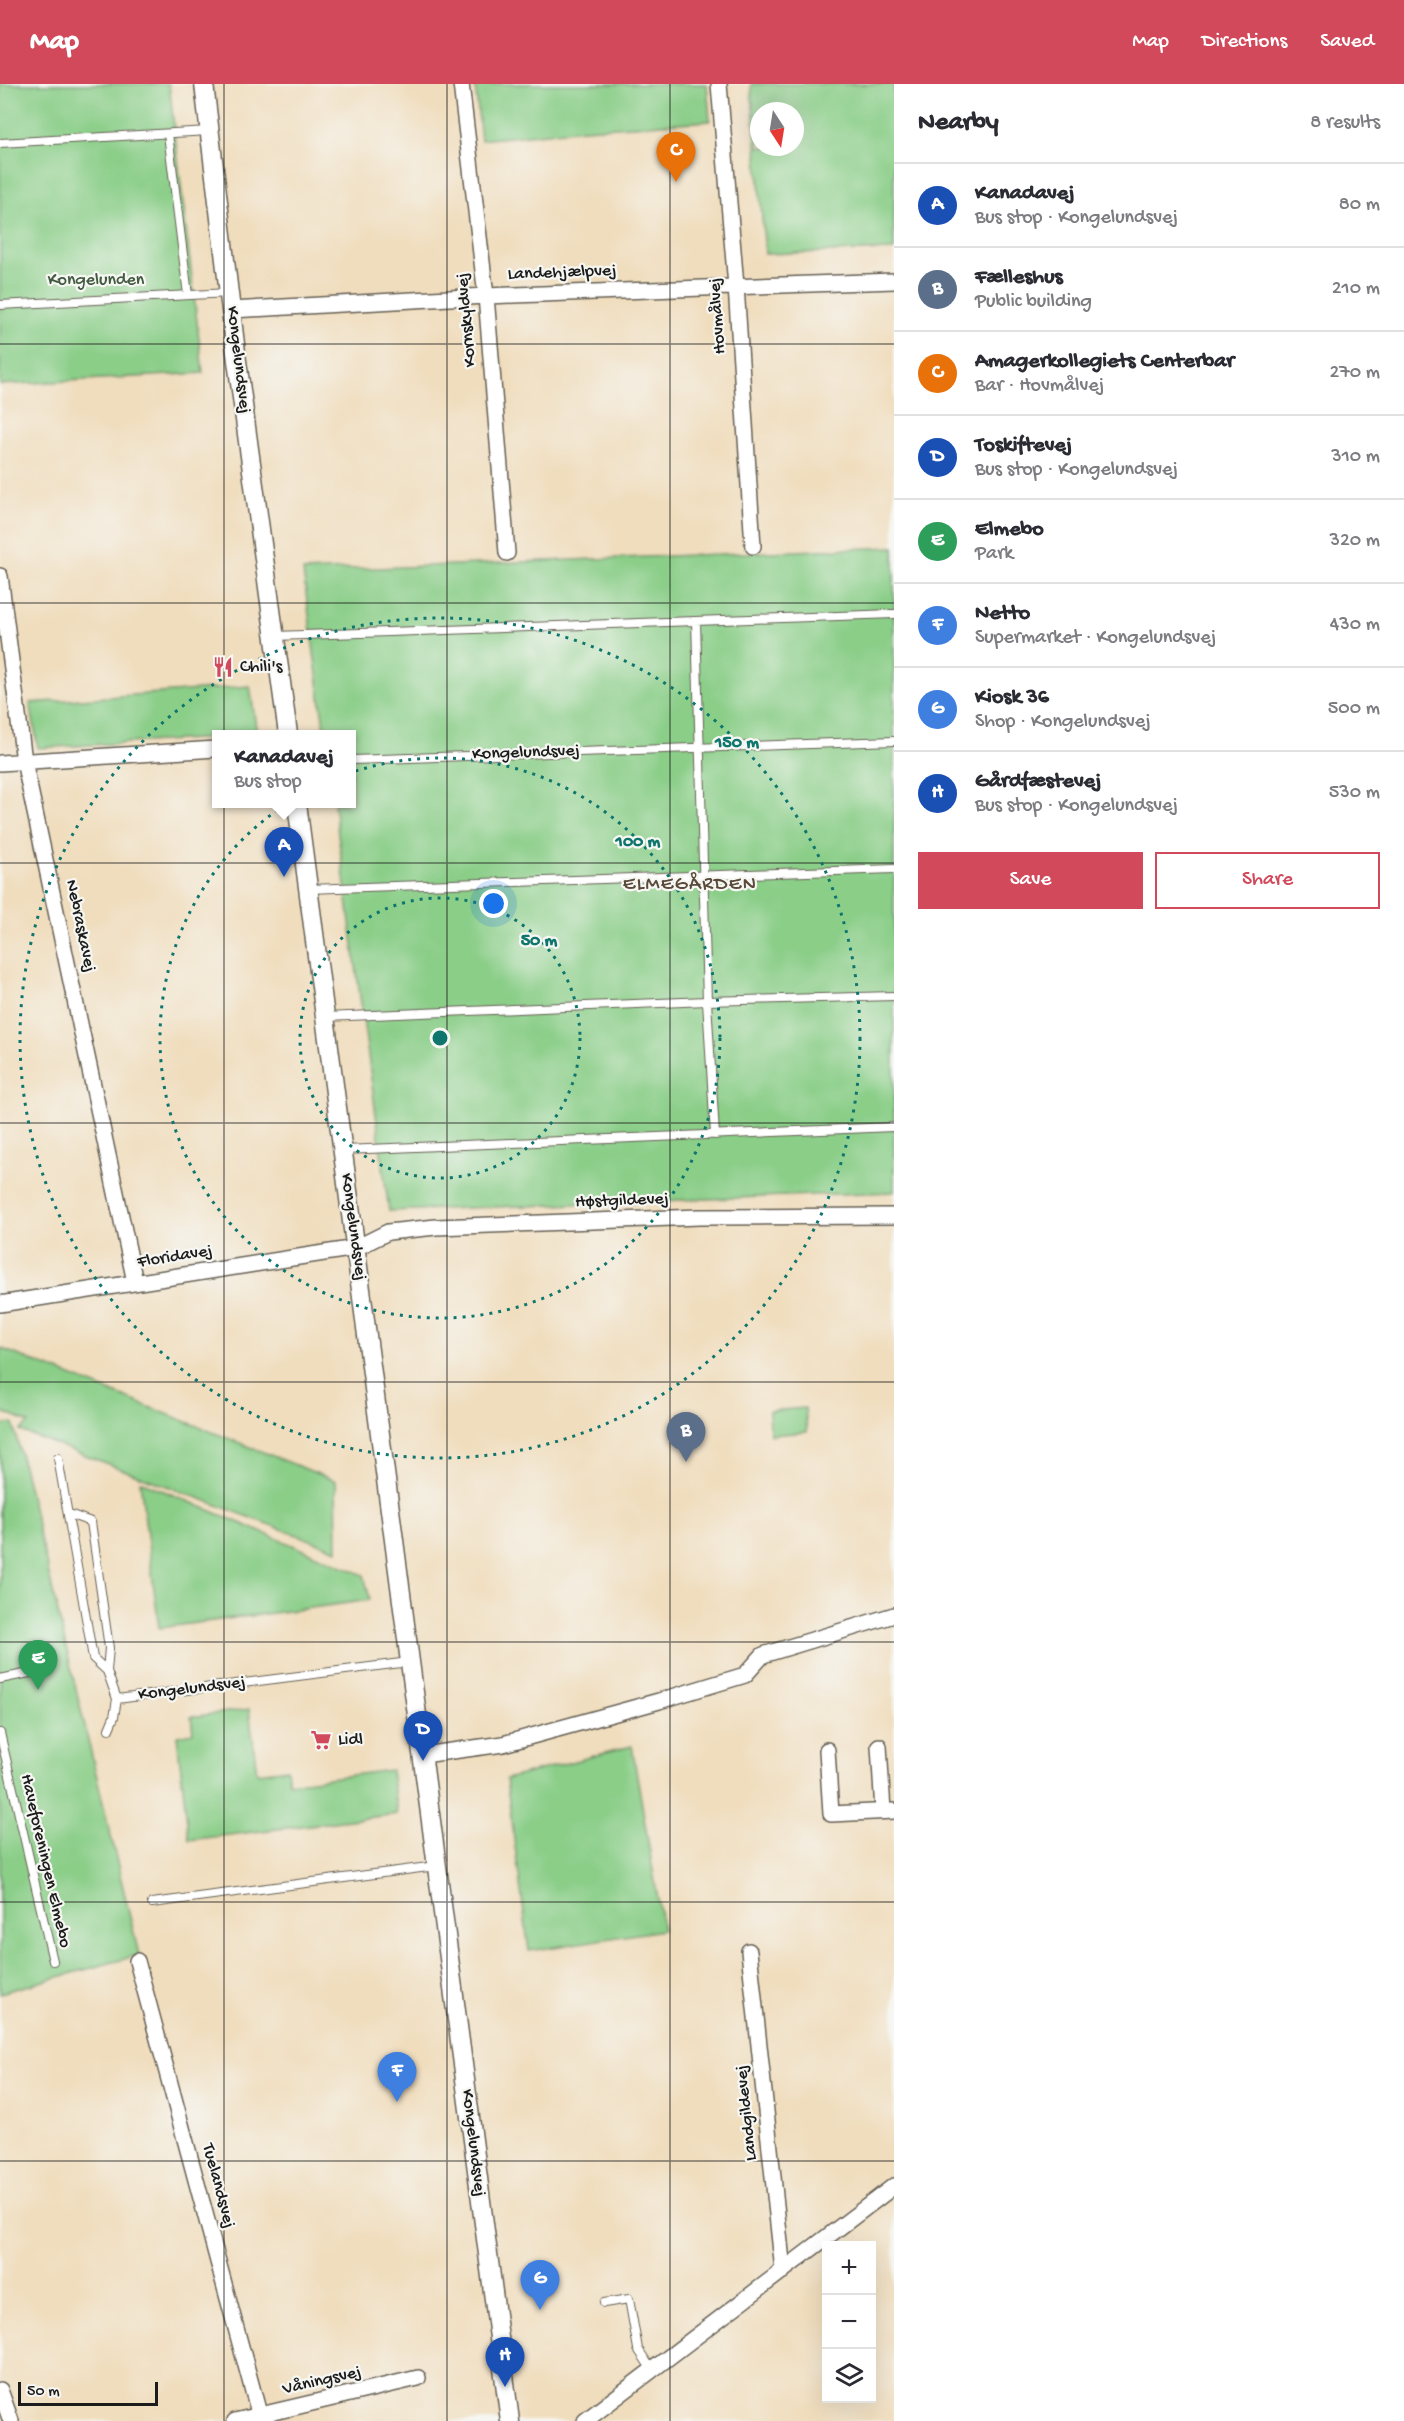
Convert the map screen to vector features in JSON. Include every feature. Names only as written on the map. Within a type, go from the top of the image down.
[{"type":"street","name":"Kongelundsvej","points":[[204,84],[230,302],[287,730]]},
{"type":"street","name":"Kornskyldvej","points":[[461,84],[486,296],[507,553]]},
{"type":"street","name":"Hovmålvej","points":[[719,84],[736,286],[753,546]]},
{"type":"street","name":"Landehjælpvej","points":[[230,302],[486,296],[894,281]]},
{"type":"street","name":"Nebraskavej","points":[[0,576],[24,761],[135,1282]]},
{"type":"street","points":[[0,763],[212,750]]},
{"type":"street","name":"Kongelundsvej","points":[[297,808],[510,2421]]},
{"type":"street","name":"Høstgildevej","points":[[356,1248],[388,1232],[436,1227],[699,1217],[894,1216]]},
{"type":"street","name":"Floridavej","points":[[0,1304],[356,1248]]},
{"type":"street","points":[[423,1755],[503,1743],[670,1698],[745,1675],[763,1655],[894,1615]]},
{"type":"street","points":[[827,1750],[831,1814],[888,1811],[879,1746]]},
{"type":"street","name":"Landgildevej","points":[[749,1951],[783,2271]]},
{"type":"street","name":"Tuelandsvej","points":[[137,1960],[261,2418]]},
{"type":"street","points":[[585,2421],[894,2186]]},
{"type":"street","name":"Våningsvej","points":[[235,2421],[261,2418],[418,2378]]},
{"type":"street","points":[[0,2390],[11,2421]]},
{"type":"lane","points":[[0,143],[210,131]]},
{"type":"lane","points":[[168,134],[188,295]]},
{"type":"lane","points":[[0,304],[188,295],[230,302]]},
{"type":"lane","points":[[275,636],[894,614]]},
{"type":"lane","points":[[696,621],[701,746],[702,874],[715,1135]]},
{"type":"lane","name":"Kongelundsvej","points":[[356,760],[894,741]]},
{"type":"lane","points":[[307,889],[894,869]]},
{"type":"lane","points":[[325,1017],[707,1001],[894,996]]},
{"type":"lane","name":"Kongelundsvej","points":[[342,1150],[894,1127]]},
{"type":"lane","name":"Kongelundsvej","points":[[58,1458],[93,1658],[107,1671],[117,1699],[410,1661]]},
{"type":"lane","points":[[69,1514],[91,1522],[109,1648],[107,1671]]},
{"type":"lane","points":[[0,1679],[44,1670]]},
{"type":"lane","points":[[109,1729],[117,1699]]},
{"type":"lane","name":"Haveforeningen Elmebo","points":[[0,1733],[53,1961]]},
{"type":"lane","points":[[152,1903],[437,1866]]},
{"type":"lane","points":[[604,2303],[629,2299],[638,2349],[652,2370]]},
{"type":"green space","name":"Kongelunden","points":[[0,84],[169,84],[203,373],[0,385]]},
{"type":"green space","points":[[475,84],[707,84],[710,121],[584,129],[481,140]]},
{"type":"green space","points":[[751,84],[894,84],[894,250],[765,254],[757,156],[804,156],[804,102],[752,102]]},
{"type":"green space","points":[[894,547],[894,1192],[389,1211],[335,808],[356,808],[356,730],[324,730],[303,571]]},
{"type":"green space","points":[[250,686],[256,730],[212,730],[212,738],[38,748],[30,703]]},
{"type":"green space","points":[[0,1348],[336,1481],[337,1550],[20,1431],[29,1423],[0,1411]]},
{"type":"green space","points":[[805,1408],[807,1432],[770,1435],[769,1411]]},
{"type":"green space","points":[[13,1423],[139,1955],[0,1993],[0,1425]]},
{"type":"green space","points":[[140,1481],[364,1575],[370,1600],[159,1628]]},
{"type":"green space","points":[[249,1709],[257,1773],[287,1769],[289,1783],[391,1770],[397,1814],[189,1840],[177,1736],[193,1733],[191,1717]]},
{"type":"green space","points":[[632,1746],[663,1930],[529,1951],[506,1779]]},
{"type":"place","name":"Amagerkollegiets Centerbar","points":[[676,182]]},
{"type":"place","name":"Chili's","points":[[223,667]]},
{"type":"place","name":"Kanadavej","points":[[284,877]]},
{"type":"place","name":"Fælleshus","points":[[686,1462]]},
{"type":"place","name":"Elmebo","points":[[38,1690]]},
{"type":"place","name":"Lidl","points":[[321,1740]]},
{"type":"place","name":"Toskiftevej","points":[[423,1761]]},
{"type":"place","name":"Netto","points":[[397,2102]]},
{"type":"place","name":"Kiosk 36","points":[[540,2310]]},
{"type":"place","name":"Gårdfæstevej","points":[[505,2387]]},
{"type":"district","name":"ELMEGÅRDEN","points":[[690,885]]}]
